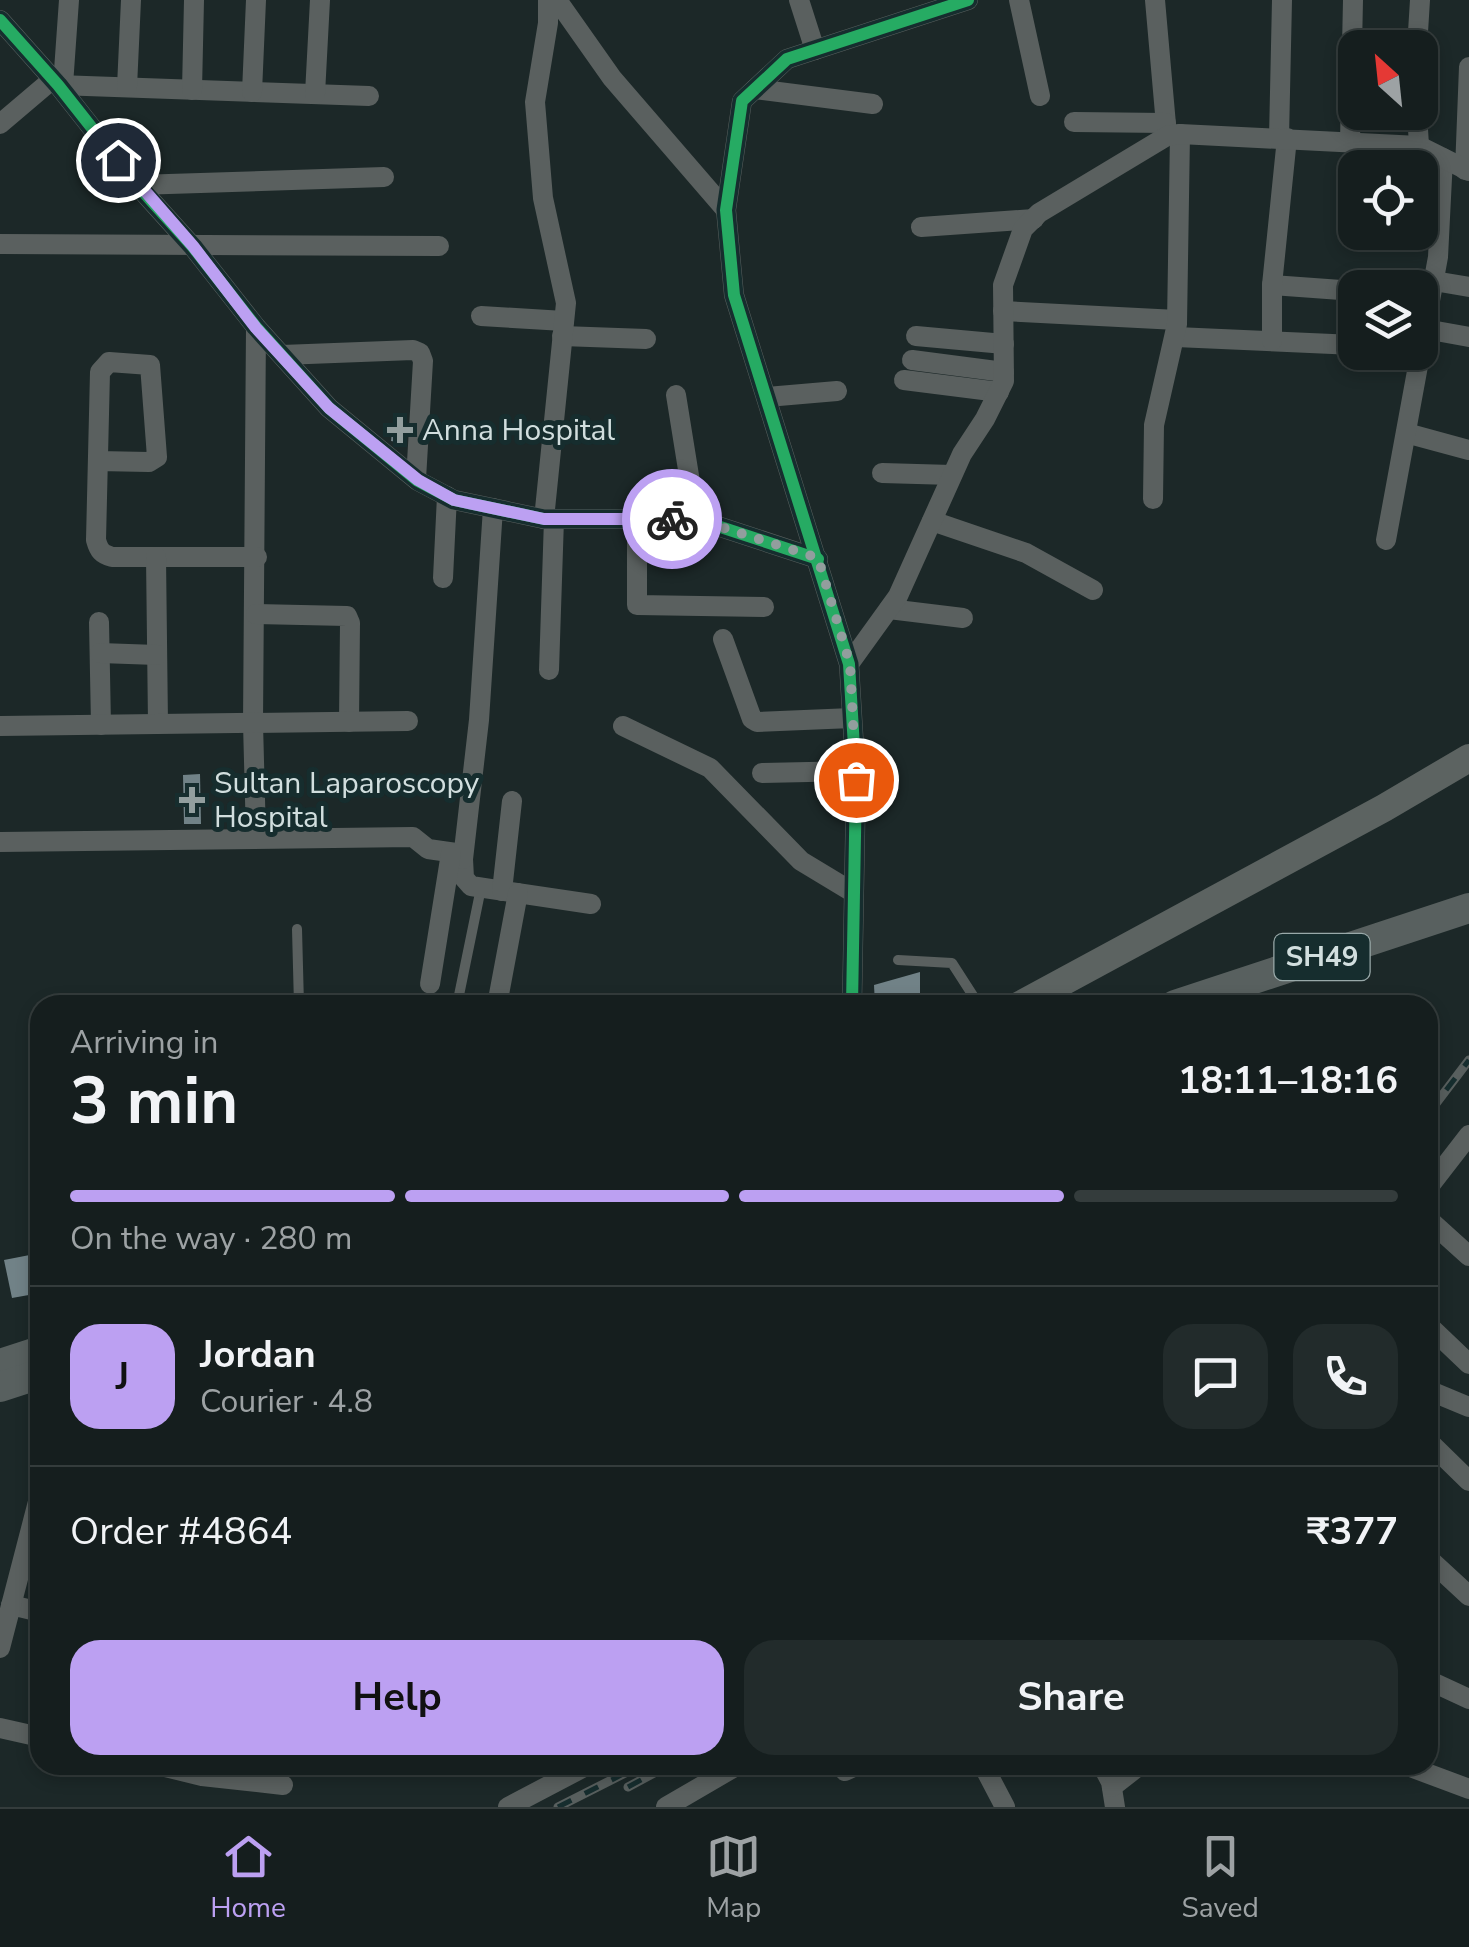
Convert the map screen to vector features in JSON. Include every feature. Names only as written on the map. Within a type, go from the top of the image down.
[{"type":"main road","points":[[1038,995],[1469,758]]},
{"type":"main road","name":"SH49","points":[[1205,995],[1469,908]]},
{"type":"main road","points":[[0,1364],[30,1354]]},
{"type":"main road","points":[[0,1387],[30,1377]]},
{"type":"street","points":[[58,83],[68,0]]},
{"type":"street","points":[[126,87],[131,0]]},
{"type":"street","points":[[192,90],[194,0]]},
{"type":"street","points":[[252,92],[256,0]]},
{"type":"street","points":[[315,94],[320,0]]},
{"type":"street","points":[[548,0],[548,24],[535,102],[543,198],[566,304],[549,519],[550,670]]},
{"type":"street","points":[[557,0],[612,78],[726,210]]},
{"type":"street","points":[[800,0],[815,50]]},
{"type":"street","points":[[852,995],[855,772],[850,664],[734,295],[726,210],[742,101],[787,59],[968,0]]},
{"type":"street","points":[[1019,0],[1040,96]]},
{"type":"street","points":[[1153,499],[1154,425],[1176,328],[1171,131],[1155,0]]},
{"type":"street","points":[[1272,342],[1272,284],[1283,138],[1282,0]]},
{"type":"street","points":[[1350,141],[1353,0]]},
{"type":"street","points":[[1418,30],[1420,0]]},
{"type":"street","points":[[0,20],[58,83],[256,328],[329,408],[416,479],[446,496],[549,519],[696,519],[818,558]]},
{"type":"street","points":[[1074,122],[1419,146],[1467,170],[1469,67]]},
{"type":"street","points":[[0,124],[58,83],[369,96]]},
{"type":"street","points":[[755,89],[872,104]]},
{"type":"street","points":[[1418,130],[1419,146]]},
{"type":"street","points":[[850,664],[898,596],[952,476],[1001,382],[1003,285],[1023,229],[1034,218],[1171,131]]},
{"type":"street","points":[[1430,270],[1443,158]]},
{"type":"street","points":[[138,185],[384,177]]},
{"type":"street","points":[[921,227],[1034,218]]},
{"type":"street","points":[[0,244],[440,246]]},
{"type":"street","points":[[1272,284],[1338,290]]},
{"type":"street","points":[[1438,290],[1469,288]]},
{"type":"street","points":[[1003,312],[1176,328],[1272,342],[1338,344]]},
{"type":"street","points":[[481,316],[646,339]]},
{"type":"street","points":[[256,328],[256,837]]},
{"type":"street","points":[[916,336],[1004,344]]},
{"type":"street","points":[[1438,340],[1469,337]]},
{"type":"street","points":[[282,354],[412,350],[420,353],[423,361],[416,479]]},
{"type":"street","points":[[98,461],[149,462],[157,457],[150,365],[109,362],[100,372],[98,461],[98,548],[112,557],[257,557]]},
{"type":"street","points":[[908,370],[1001,382]]},
{"type":"street","points":[[1386,540],[1417,370]]},
{"type":"street","points":[[767,397],[837,391]]},
{"type":"street","points":[[676,395],[696,519]]},
{"type":"street","points":[[1406,434],[1469,450]]},
{"type":"street","points":[[882,473],[952,476]]},
{"type":"street","points":[[443,578],[446,496]]},
{"type":"street","points":[[430,984],[457,856],[479,720],[493,508]]},
{"type":"street","points":[[637,519],[636,599],[640,607],[764,607]]},
{"type":"street","points":[[932,521],[1026,553],[1093,590]]},
{"type":"street","points":[[156,557],[158,724]]},
{"type":"street","points":[[889,609],[963,618]]},
{"type":"street","points":[[256,614],[347,616],[349,722]]},
{"type":"street","points":[[99,622],[100,725]]},
{"type":"street","points":[[723,639],[752,719],[758,722],[852,718]]},
{"type":"street","points":[[100,653],[158,656]]},
{"type":"street","points":[[0,726],[408,721]]},
{"type":"street","points":[[623,726],[710,768],[801,861],[854,894]]},
{"type":"street","points":[[762,773],[855,772]]},
{"type":"street","points":[[497,995],[501,890],[512,801]]},
{"type":"street","points":[[0,842],[413,837],[428,849],[457,856]]},
{"type":"street","points":[[457,856],[466,883],[591,904]]},
{"type":"street","points":[[1438,1175],[1469,1135]]},
{"type":"street","points":[[1452,1156],[1469,1172]]},
{"type":"street","points":[[1438,1228],[1469,1256]]},
{"type":"street","points":[[1438,1335],[1469,1364]]},
{"type":"street","points":[[1438,1394],[1469,1407]]},
{"type":"street","points":[[1438,1451],[1469,1481]]},
{"type":"street","points":[[0,1648],[30,1532]]},
{"type":"street","points":[[1438,1567],[1469,1596]]},
{"type":"street","points":[[11,1605],[30,1610]]},
{"type":"street","points":[[1438,1684],[1469,1698]]},
{"type":"street","points":[[0,1728],[30,1736]]},
{"type":"street","points":[[198,1775],[283,1786]]},
{"type":"street","points":[[508,1807],[569,1775]]},
{"type":"street","points":[[666,1807],[721,1775]]},
{"type":"street","points":[[987,1775],[1004,1807]]},
{"type":"street","points":[[1114,1797],[1132,1775]]},
{"type":"street","points":[[1432,1775],[1469,1789]]},
{"type":"lane","points":[[461,995],[501,890]]},
{"type":"lane","points":[[297,929],[300,995]]},
{"type":"lane","points":[[898,960],[952,963],[973,995]]},
{"type":"building","points":[[394,414],[406,416],[404,443],[391,441]]},
{"type":"building","points":[[200,774],[201,824],[184,824],[183,775]]},
{"type":"building","points":[[920,972],[920,995],[874,995],[874,985]]},
{"type":"building","points":[[30,1255],[30,1295],[12,1298],[4,1260]]},
{"type":"railway","points":[[1438,1101],[1469,1060]]},
{"type":"railway","points":[[558,1807],[621,1775]]},
{"type":"railway","points":[[628,1787],[650,1775]]},
{"type":"cycle path","points":[[852,995],[856,780],[849,664],[734,295],[726,210],[742,101],[787,59],[968,0]]},
{"type":"cycle path","points":[[0,20],[256,327],[329,408],[418,481],[454,500],[544,519],[696,519],[818,559]]},
{"type":"way so far","points":[[672,519],[696,519],[818,558],[850,664],[856,780]]},
{"type":"place","name":"Anna Hospital","points":[[400,430]]},
{"type":"place","name":"Sultan Laparoscopy Hospital","points":[[192,800]]},
{"type":"route","points":[[118,160],[193,246],[256,328],[329,408],[418,480],[454,500],[544,519],[672,519]]}]
